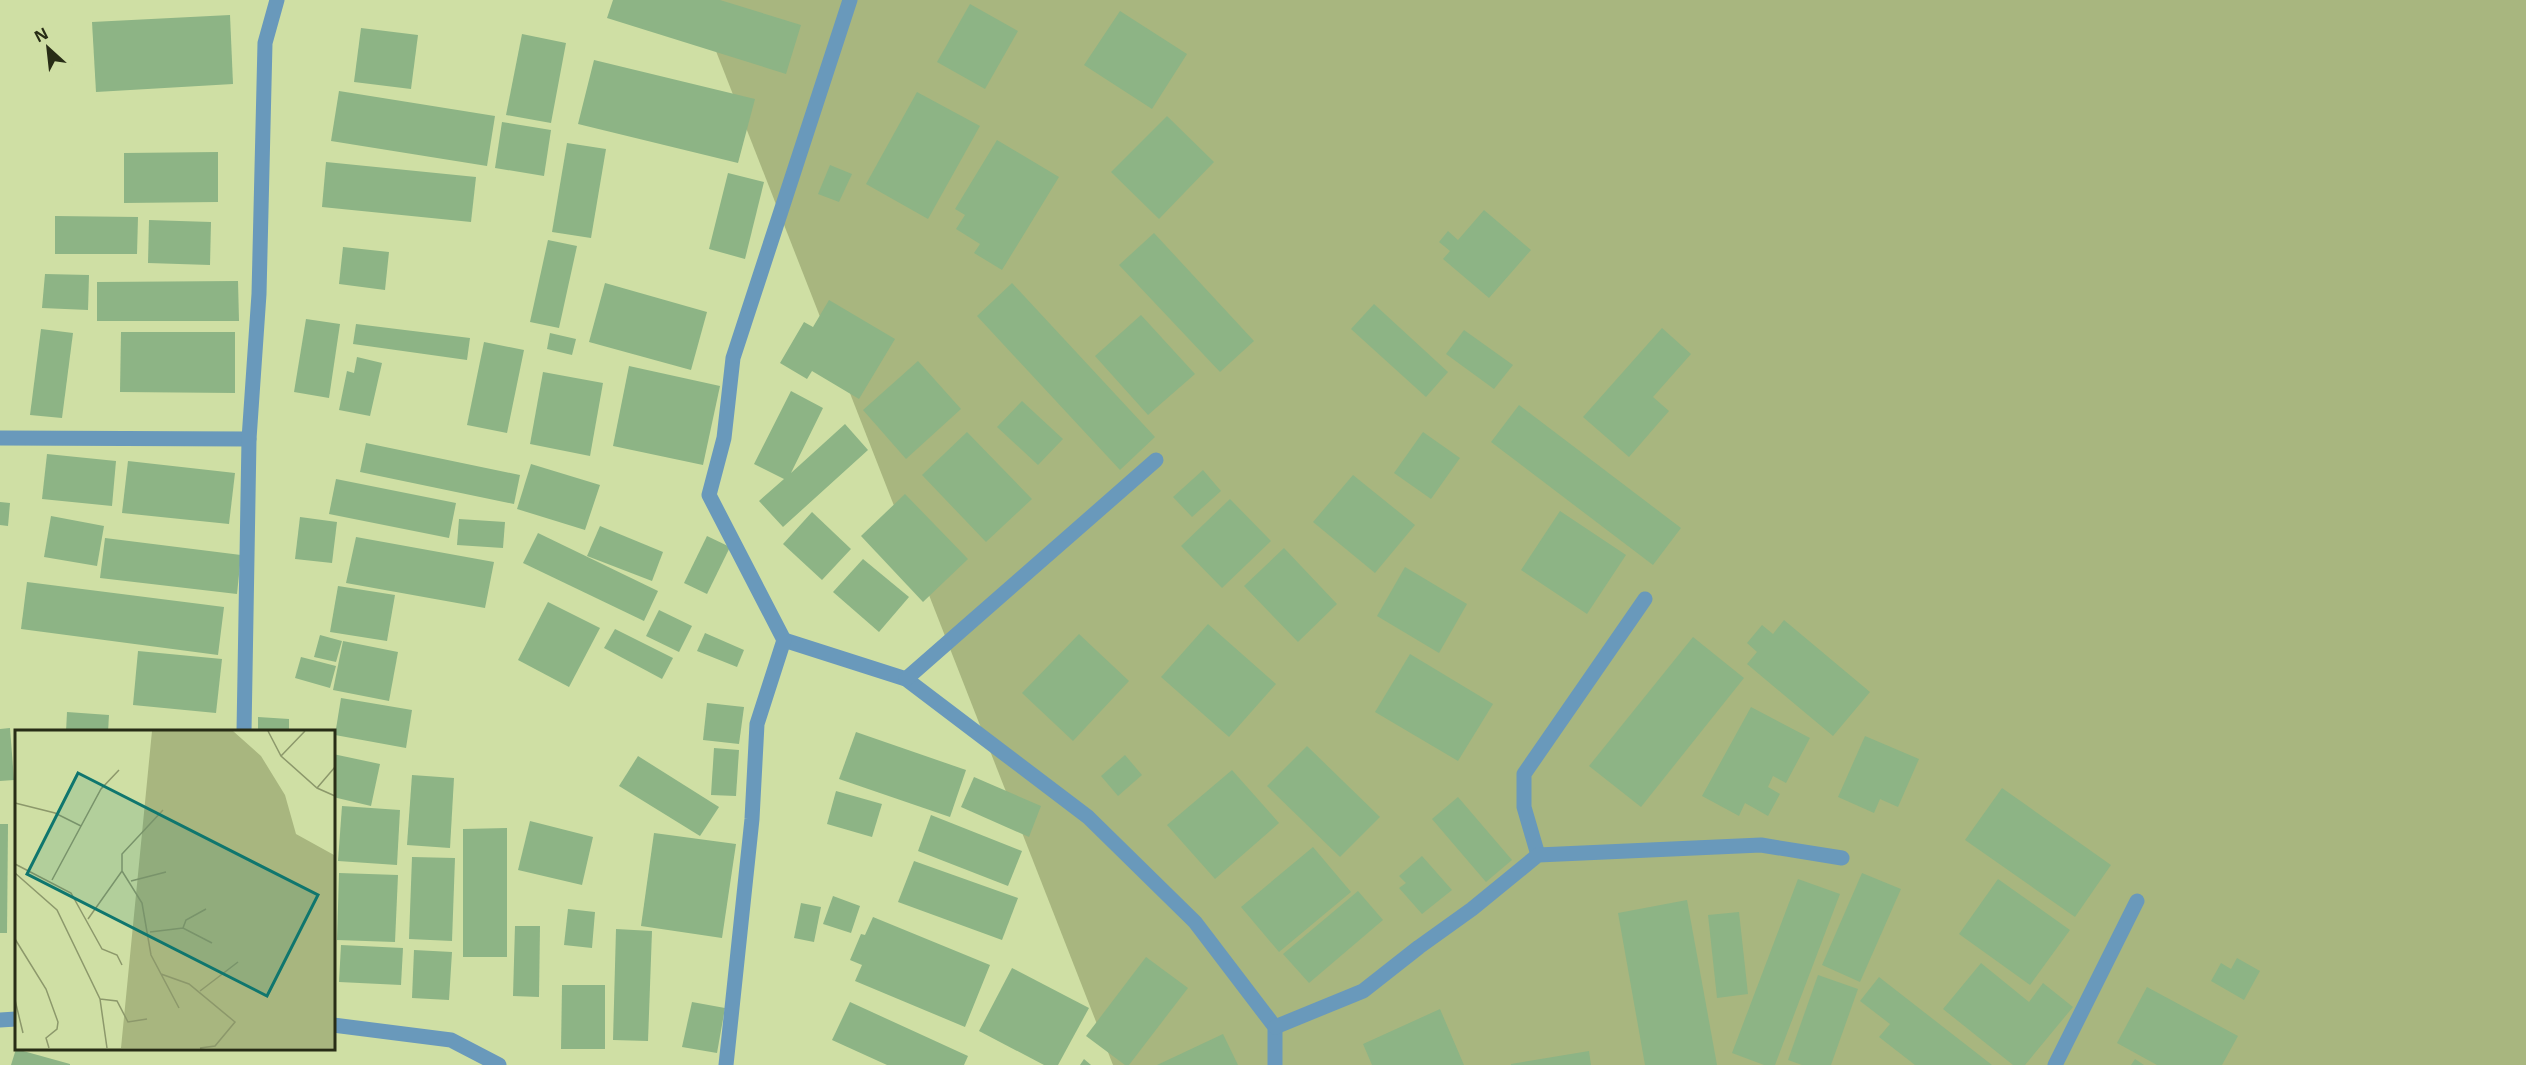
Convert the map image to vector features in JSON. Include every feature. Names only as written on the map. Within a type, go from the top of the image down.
[{"type":"street","points":[[244,730],[249,439],[259,294],[265,43],[277,0]]},
{"type":"street","points":[[850,0],[733,358],[724,438],[709,495],[784,640],[906,680],[1088,818],[1195,922],[1275,1027],[1275,1065]]},
{"type":"street","points":[[0,438],[249,439]]},
{"type":"street","points":[[906,680],[1156,460]]},
{"type":"street","points":[[1538,855],[1524,807],[1524,774],[1645,599]]},
{"type":"street","points":[[726,1065],[752,819],[757,724],[784,640]]},
{"type":"street","points":[[1275,1027],[1362,991],[1472,909],[1538,855],[1761,845],[1842,858]]},
{"type":"street","points":[[2055,1065],[2137,901]]},
{"type":"street","points":[[0,1020],[15,1019]]},
{"type":"street","points":[[334,1025],[451,1040],[499,1065]]},
{"type":"green space","points":[[696,0],[2526,0],[2526,1065],[1113,1065]]},
{"type":"building","points":[[613,0],[720,0],[801,25],[786,74],[607,18]]},
{"type":"building","points":[[970,4],[1018,31],[985,89],[937,62]]},
{"type":"building","points":[[1120,11],[1187,54],[1152,109],[1084,65]]},
{"type":"building","points":[[230,15],[233,84],[96,92],[92,22]]},
{"type":"building","points":[[361,28],[418,35],[411,89],[354,82]]},
{"type":"building","points":[[522,34],[566,43],[551,123],[506,115]]},
{"type":"building","points":[[594,60],[755,99],[738,163],[578,124]]},
{"type":"building","points":[[339,91],[495,116],[487,166],[331,141]]},
{"type":"building","points":[[917,92],[980,126],[928,219],[866,184]]},
{"type":"building","points":[[1167,116],[1214,162],[1159,219],[1111,172]]},
{"type":"building","points":[[502,122],[551,130],[544,176],[495,168]]},
{"type":"building","points":[[997,140],[1059,177],[1002,270],[974,253],[980,244],[956,229],[965,215],[955,209]]},
{"type":"building","points":[[567,143],[606,149],[591,238],[552,232]]},
{"type":"building","points":[[218,152],[218,202],[124,203],[124,153]]},
{"type":"building","points":[[326,162],[476,177],[471,222],[322,207]]},
{"type":"building","points":[[830,165],[852,174],[839,202],[818,194]]},
{"type":"building","points":[[728,173],[764,182],[745,259],[709,249]]},
{"type":"building","points":[[1484,210],[1531,250],[1489,298],[1443,259],[1450,251],[1439,242],[1448,231],[1458,240]]},
{"type":"building","points":[[55,216],[138,217],[137,254],[55,254]]},
{"type":"building","points":[[149,220],[211,222],[210,265],[148,263]]},
{"type":"building","points":[[1154,233],[1254,341],[1220,372],[1119,265]]},
{"type":"building","points":[[548,240],[577,246],[559,328],[530,322]]},
{"type":"building","points":[[343,247],[389,252],[385,290],[339,284]]},
{"type":"building","points":[[45,274],[89,275],[88,310],[42,308]]},
{"type":"building","points":[[238,281],[239,321],[97,321],[97,282]]},
{"type":"building","points":[[605,283],[707,312],[691,370],[589,342]]},
{"type":"building","points":[[1012,283],[1155,437],[1120,470],[977,316]]},
{"type":"building","points":[[829,300],[895,339],[859,399],[812,371],[807,379],[780,363],[804,322],[813,327]]},
{"type":"building","points":[[1374,304],[1448,372],[1426,397],[1351,329]]},
{"type":"building","points":[[1141,315],[1195,374],[1148,415],[1095,356]]},
{"type":"building","points":[[306,319],[340,324],[329,398],[294,392]]},
{"type":"building","points":[[356,324],[470,338],[467,360],[353,344]]},
{"type":"building","points":[[1662,328],[1691,354],[1653,397],[1669,411],[1629,457],[1583,417]]},
{"type":"building","points":[[41,329],[73,333],[62,418],[30,415]]},
{"type":"building","points":[[1464,330],[1513,365],[1494,389],[1446,354]]},
{"type":"building","points":[[121,332],[235,332],[235,393],[120,392]]},
{"type":"building","points":[[550,333],[576,339],[572,355],[547,349]]},
{"type":"building","points":[[484,342],[524,350],[507,433],[467,425]]},
{"type":"building","points":[[357,357],[382,363],[370,416],[339,410],[347,371],[354,373]]},
{"type":"building","points":[[918,361],[961,409],[906,459],[863,410]]},
{"type":"building","points":[[629,366],[720,386],[703,465],[613,446]]},
{"type":"building","points":[[543,372],[603,383],[590,456],[530,444]]},
{"type":"building","points":[[791,391],[823,408],[791,473],[845,424],[868,450],[783,527],[759,501],[784,479],[754,464]]},
{"type":"building","points":[[1022,401],[1063,439],[1038,465],[997,427]]},
{"type":"building","points":[[1519,405],[1681,528],[1653,565],[1491,442]]},
{"type":"building","points":[[967,432],[1032,499],[986,542],[922,475]]},
{"type":"building","points":[[1423,432],[1460,458],[1431,499],[1394,473]]},
{"type":"building","points":[[366,443],[520,475],[514,504],[360,472]]},
{"type":"building","points":[[47,454],[116,461],[112,506],[42,499]]},
{"type":"building","points":[[128,461],[235,473],[229,524],[122,513]]},
{"type":"building","points":[[531,464],[600,485],[585,530],[517,509]]},
{"type":"building","points":[[1203,470],[1221,491],[1192,517],[1173,497]]},
{"type":"building","points":[[1353,475],[1415,525],[1375,573],[1313,522]]},
{"type":"building","points":[[336,479],[456,503],[449,538],[329,514]]},
{"type":"building","points":[[905,494],[968,559],[923,602],[861,536]]},
{"type":"building","points":[[1230,499],[1271,541],[1222,588],[1181,546]]},
{"type":"building","points":[[0,502],[10,503],[8,526],[0,525]]},
{"type":"building","points":[[1560,511],[1626,555],[1587,614],[1521,570]]},
{"type":"building","points":[[812,512],[851,549],[822,580],[783,544]]},
{"type":"building","points":[[51,516],[104,526],[97,566],[44,557]]},
{"type":"building","points":[[300,517],[337,522],[332,563],[295,559]]},
{"type":"building","points":[[459,519],[505,522],[503,548],[457,545]]},
{"type":"building","points":[[600,526],[663,552],[652,581],[587,556]]},
{"type":"building","points":[[538,533],[658,591],[644,621],[523,563]]},
{"type":"building","points":[[707,536],[730,547],[707,594],[684,583]]},
{"type":"building","points":[[356,537],[494,562],[485,608],[346,583]]},
{"type":"building","points":[[105,538],[241,555],[237,594],[100,578]]},
{"type":"building","points":[[1284,548],[1337,604],[1298,642],[1244,586]]},
{"type":"building","points":[[863,559],[909,597],[879,632],[833,592]]},
{"type":"building","points":[[1405,567],[1467,604],[1439,653],[1377,616]]},
{"type":"building","points":[[27,582],[224,607],[218,655],[21,629]]},
{"type":"building","points":[[338,586],[395,595],[387,641],[330,632]]},
{"type":"building","points":[[548,602],[600,628],[569,687],[518,660]]},
{"type":"building","points":[[659,610],[692,626],[679,652],[646,636]]},
{"type":"building","points":[[1784,620],[1870,692],[1833,736],[1747,664],[1757,652],[1747,643],[1762,625],[1773,634]]},
{"type":"building","points":[[1208,624],[1276,684],[1229,737],[1161,677]]},
{"type":"building","points":[[615,629],[673,658],[662,679],[604,648]]},
{"type":"building","points":[[705,633],[744,650],[737,667],[697,651]]},
{"type":"building","points":[[1079,634],[1129,681],[1073,741],[1022,693]]},
{"type":"building","points":[[320,635],[342,641],[336,662],[314,657]]},
{"type":"building","points":[[1693,637],[1744,678],[1641,807],[1589,766]]},
{"type":"building","points":[[343,641],[398,652],[389,701],[333,690]]},
{"type":"building","points":[[138,651],[222,659],[216,713],[133,705]]},
{"type":"building","points":[[1410,654],[1493,704],[1458,761],[1375,712]]},
{"type":"building","points":[[301,657],[336,666],[330,688],[295,678]]},
{"type":"building","points":[[341,698],[412,710],[406,748],[335,735]]},
{"type":"building","points":[[707,703],[744,707],[739,744],[703,740]]},
{"type":"building","points":[[1751,707],[1810,738],[1786,783],[1773,776],[1768,787],[1780,794],[1768,816],[1745,803],[1739,816],[1702,796]]},
{"type":"building","points":[[67,712],[109,715],[108,730],[66,730]]},
{"type":"building","points":[[258,717],[289,719],[289,730],[258,730]]},
{"type":"building","points":[[10,728],[14,780],[0,781],[0,729]]},
{"type":"building","points":[[112,729],[136,729],[136,730]]},
{"type":"building","points":[[856,732],[966,770],[950,817],[839,779]]},
{"type":"building","points":[[1865,736],[1919,759],[1898,807],[1880,799],[1874,813],[1838,797]]},
{"type":"building","points":[[1307,746],[1380,817],[1340,857],[1267,786]]},
{"type":"building","points":[[714,748],[739,750],[736,796],[711,795]]},
{"type":"building","points":[[334,754],[380,764],[371,806],[334,797]]},
{"type":"building","points":[[1125,755],[1142,775],[1118,796],[1101,776]]},
{"type":"building","points":[[638,756],[719,807],[700,836],[619,786]]},
{"type":"building","points":[[1232,770],[1279,823],[1215,879],[1167,825]]},
{"type":"building","points":[[412,775],[454,778],[450,848],[407,845]]},
{"type":"building","points":[[974,777],[1041,806],[1029,837],[961,807]]},
{"type":"building","points":[[2002,788],[2111,865],[2075,917],[1965,840]]},
{"type":"building","points":[[836,791],[882,804],[872,837],[827,824]]},
{"type":"building","points":[[1458,797],[1512,860],[1486,882],[1432,819]]},
{"type":"building","points":[[342,806],[400,810],[397,865],[338,861]]},
{"type":"building","points":[[931,815],[1022,851],[1008,886],[918,851]]},
{"type":"building","points":[[530,821],[593,837],[582,885],[518,870]]},
{"type":"building","points":[[0,824],[8,824],[7,933],[0,933]]},
{"type":"building","points":[[507,828],[507,957],[463,957],[463,829]]},
{"type":"building","points":[[654,833],[736,844],[722,938],[641,926]]},
{"type":"building","points":[[1313,847],[1351,892],[1279,952],[1241,907]]},
{"type":"building","points":[[1422,856],[1452,890],[1422,914],[1399,888],[1406,883],[1399,876]]},
{"type":"building","points":[[412,857],[455,858],[452,941],[409,939]]},
{"type":"building","points":[[914,861],[1018,898],[1002,940],[898,902]]},
{"type":"building","points":[[339,873],[398,875],[395,942],[337,940]]},
{"type":"building","points":[[1862,873],[1901,889],[1860,982],[1822,965]]},
{"type":"building","points":[[1798,879],[1840,894],[1775,1065],[1764,1065],[1732,1053]]},
{"type":"building","points":[[1998,879],[2070,930],[2030,985],[1959,934]]},
{"type":"building","points":[[1358,891],[1383,920],[1309,983],[1283,954]]},
{"type":"building","points":[[833,896],[860,906],[851,933],[823,924]]},
{"type":"building","points":[[1687,900],[1717,1065],[1645,1065],[1618,913]]},
{"type":"building","points":[[801,903],[821,907],[814,942],[794,938]]},
{"type":"building","points":[[568,909],[595,912],[592,948],[564,945]]},
{"type":"building","points":[[1739,912],[1748,994],[1717,998],[1708,915]]},
{"type":"building","points":[[873,917],[990,965],[965,1027],[855,981],[862,965],[850,960],[861,934],[865,935]]},
{"type":"building","points":[[515,926],[540,926],[539,997],[513,996]]},
{"type":"building","points":[[616,929],[652,931],[648,1041],[613,1040]]},
{"type":"building","points":[[341,945],[403,948],[401,985],[339,982]]},
{"type":"building","points":[[414,950],[452,952],[449,1000],[412,998]]},
{"type":"building","points":[[1146,957],[1188,988],[1129,1065],[1125,1065],[1086,1036]]},
{"type":"building","points":[[2237,958],[2260,971],[2244,1000],[2211,981],[2221,963],[2231,969]]},
{"type":"building","points":[[1981,963],[2029,1002],[2043,983],[2073,1007],[2025,1065],[2013,1065],[1943,1009]]},
{"type":"building","points":[[1012,968],[1089,1008],[1058,1065],[1044,1065],[979,1031]]},
{"type":"building","points":[[1818,975],[1858,989],[1831,1065],[1802,1065],[1788,1060]]},
{"type":"building","points":[[1879,977],[1992,1065],[1915,1065],[1879,1037],[1890,1024],[1860,1001]]},
{"type":"building","points":[[562,985],[605,985],[605,1049],[561,1049]]},
{"type":"building","points":[[2147,987],[2238,1036],[2222,1065],[2157,1065],[2117,1043]]},
{"type":"building","points":[[692,1002],[725,1008],[717,1053],[682,1047]]},
{"type":"building","points":[[850,1002],[968,1056],[964,1065],[887,1065],[832,1040]]},
{"type":"building","points":[[1440,1009],[1464,1065],[1372,1065],[1363,1044]]},
{"type":"building","points":[[1223,1034],[1238,1065],[1157,1065]]},
{"type":"building","points":[[16,1050],[70,1064],[70,1065],[11,1065]]},
{"type":"building","points":[[1589,1051],[1591,1065],[1511,1065],[1511,1064]]},
{"type":"building","points":[[1084,1059],[1091,1065],[1080,1065]]},
{"type":"building","points":[[2135,1059],[2144,1065],[2131,1065]]}]
